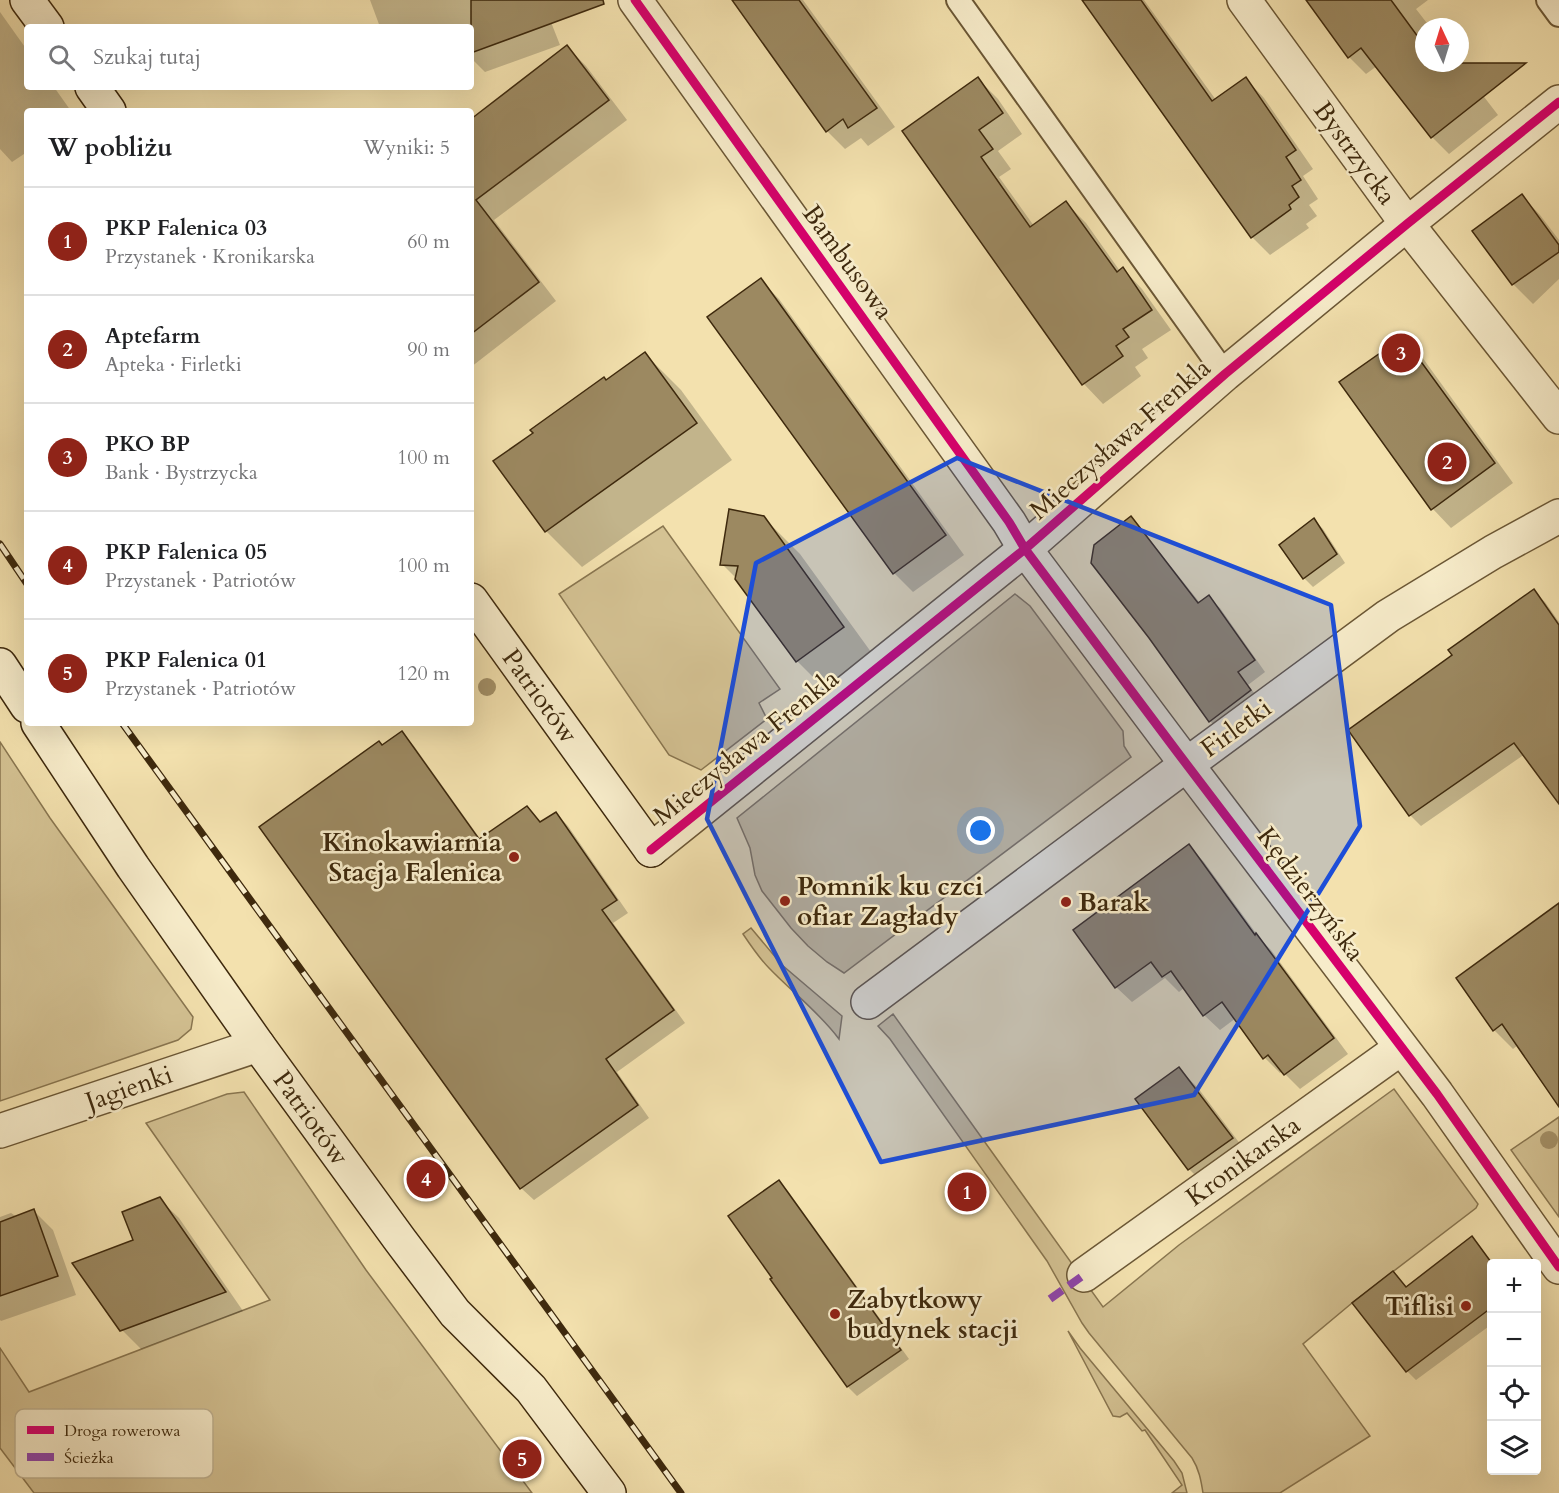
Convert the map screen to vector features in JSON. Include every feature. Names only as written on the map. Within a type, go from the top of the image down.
[{"type":"street","points":[[27,0],[45,24]]},
{"type":"street","name":"Bambusowa","points":[[635,0],[1009,522],[1025,549]]},
{"type":"street","name":"Bystrzycka","points":[[1244,0],[1407,224],[1559,417]]},
{"type":"street","points":[[94,90],[108,108]]},
{"type":"street","name":"Mieczysława Frenkla","points":[[651,850],[1025,549],[1225,374],[1559,102]]},
{"type":"street","name":"Firletki","points":[[868,1002],[1388,616],[1492,552],[1559,516]]},
{"type":"street","name":"Kędzierzyńska","points":[[1025,549],[1473,1143],[1559,1267]]},
{"type":"street","name":"Patriotów","points":[[474,604],[651,850]]},
{"type":"street","points":[[0,665],[24,701]]},
{"type":"street","name":"Patriotów","points":[[40,726],[133,867],[258,1045],[455,1313],[531,1389],[609,1493]]},
{"type":"street","name":"Jagienki","points":[[0,1131],[258,1045]]},
{"type":"street","name":"Kronikarska","points":[[1084,1275],[1401,1048]]},
{"type":"lane","points":[[958,0],[1225,374]]},
{"type":"lane","points":[[1548,0],[1559,15]]},
{"type":"highlighted area","points":[[957,458],[1331,605],[1360,826],[1194,1095],[881,1162],[707,819],[756,563]]},
{"type":"shaded area","points":[[663,526],[780,689],[759,703],[767,719],[701,770],[669,755],[559,594]]},
{"type":"shaded area","points":[[1015,594],[1030,606],[1123,731],[1124,746],[1131,757],[844,973],[808,946],[762,891],[755,875],[750,848],[737,818]]},
{"type":"shaded area","points":[[0,742],[50,818],[193,1017],[191,1029],[178,1040],[0,1101]]},
{"type":"shaded area","points":[[751,928],[782,965],[842,1016],[839,1039],[823,1020],[758,956],[743,934]]},
{"type":"shaded area","points":[[893,1014],[1103,1307],[1179,1245],[1394,1089],[1478,1204],[1476,1208],[1352,1303],[1303,1344],[1370,1436],[1280,1493],[1203,1493],[1192,1458],[1089,1333],[1047,1261],[890,1039],[878,1026]]},
{"type":"shaded area","points":[[244,1092],[366,1270],[532,1493],[34,1493],[23,1478],[213,1478],[213,1409],[15,1409],[15,1468],[0,1448],[0,1348],[29,1392],[270,1300],[146,1123],[227,1094]]},
{"type":"shaded area","points":[[1559,1117],[1559,1217],[1511,1150]]},
{"type":"shaded area","points":[[1068,1331],[1174,1461],[1182,1473],[1187,1493],[1172,1493],[1182,1485],[1145,1430],[1142,1431],[1127,1413],[1120,1417],[1113,1416]]},
{"type":"building","points":[[471,0],[603,0],[604,4],[474,52],[474,24],[471,24]]},
{"type":"building","points":[[732,0],[799,0],[877,108],[848,128],[843,119],[826,132]]},
{"type":"building","points":[[1082,0],[1141,0],[1212,101],[1246,77],[1296,150],[1286,157],[1301,180],[1292,186],[1299,197],[1289,205],[1291,209],[1251,238]]},
{"type":"building","points":[[1306,0],[1391,0],[1415,33],[1415,72],[1469,72],[1469,63],[1526,63],[1431,138],[1361,48],[1348,58]]},
{"type":"building","points":[[567,45],[609,100],[476,200],[539,282],[474,332],[474,117]]},
{"type":"building","points":[[978,77],[1003,113],[979,130],[993,149],[981,157],[1030,227],[1066,201],[1117,272],[1123,267],[1152,310],[1123,329],[1129,337],[1116,346],[1123,356],[1082,385],[902,131]]},
{"type":"building","points":[[1522,194],[1559,245],[1559,252],[1512,285],[1472,231]]},
{"type":"building","points":[[761,278],[946,535],[893,574],[707,317]]},
{"type":"building","points":[[1403,337],[1495,463],[1431,510],[1339,382]]},
{"type":"building","points":[[645,352],[697,423],[545,532],[493,461],[533,433],[530,430],[604,377],[606,380]]},
{"type":"building","points":[[729,509],[764,516],[844,627],[796,662],[735,579],[738,566],[720,565]]},
{"type":"building","points":[[1131,516],[1198,603],[1209,595],[1255,660],[1238,672],[1251,690],[1209,722],[1149,638],[1091,563],[1094,545]]},
{"type":"building","points":[[1314,518],[1337,554],[1303,579],[1279,545]]},
{"type":"building","points":[[1534,589],[1559,625],[1559,804],[1514,743],[1409,816],[1348,730],[1452,655],[1448,650]]},
{"type":"building","points":[[402,731],[479,839],[527,806],[540,822],[556,812],[617,900],[602,910],[674,1010],[606,1059],[638,1105],[520,1189],[259,827],[379,741],[382,745]]},
{"type":"building","points":[[1189,844],[1334,1038],[1284,1075],[1268,1055],[1263,1059],[1222,1002],[1203,1016],[1171,971],[1162,977],[1151,962],[1115,988],[1073,930]]},
{"type":"building","points":[[1559,903],[1559,1107],[1502,1024],[1493,1031],[1456,978]]},
{"type":"building","points":[[1179,1067],[1233,1138],[1188,1170],[1135,1099]]},
{"type":"building","name":"Zabytkowy budynek stacji","points":[[779,1180],[901,1350],[847,1387],[728,1216]]},
{"type":"building","points":[[160,1197],[226,1292],[120,1331],[72,1263],[133,1240],[122,1212]]},
{"type":"building","points":[[34,1209],[58,1276],[0,1296],[0,1222]]},
{"type":"building","points":[[1472,1236],[1489,1259],[1487,1259],[1487,1311],[1406,1372],[1352,1303],[1393,1271],[1406,1287]]},
{"type":"railway","points":[[0,544],[24,580]]},
{"type":"railway","points":[[124,726],[681,1493]]},
{"type":"marked path","points":[[1050,1299],[1084,1275]]},
{"type":"cycle path","points":[[635,0],[1009,522],[1025,549],[1437,1094],[1559,1267]]},
{"type":"cycle path","points":[[651,850],[1025,549],[1225,374],[1559,102]]},
{"type":"place","name":"PKO BP","points":[[1401,353]]},
{"type":"place","name":"Aptefarm","points":[[1447,462]]},
{"type":"place","name":"Kinokawiarnia Stacja Falenica","points":[[514,857]]},
{"type":"place","name":"Pomnik ku czci ofiar Zagłady","points":[[785,901]]},
{"type":"place","name":"Barak","points":[[1066,902]]},
{"type":"place","name":"PKP Falenica 05","points":[[426,1179]]},
{"type":"place","name":"PKP Falenica 03","points":[[967,1192]]},
{"type":"place","name":"Tiflisi","points":[[1466,1306]]},
{"type":"place","name":"Zabytkowy budynek stacji","points":[[835,1314]]},
{"type":"place","name":"PKP Falenica 01","points":[[522,1459]]}]
